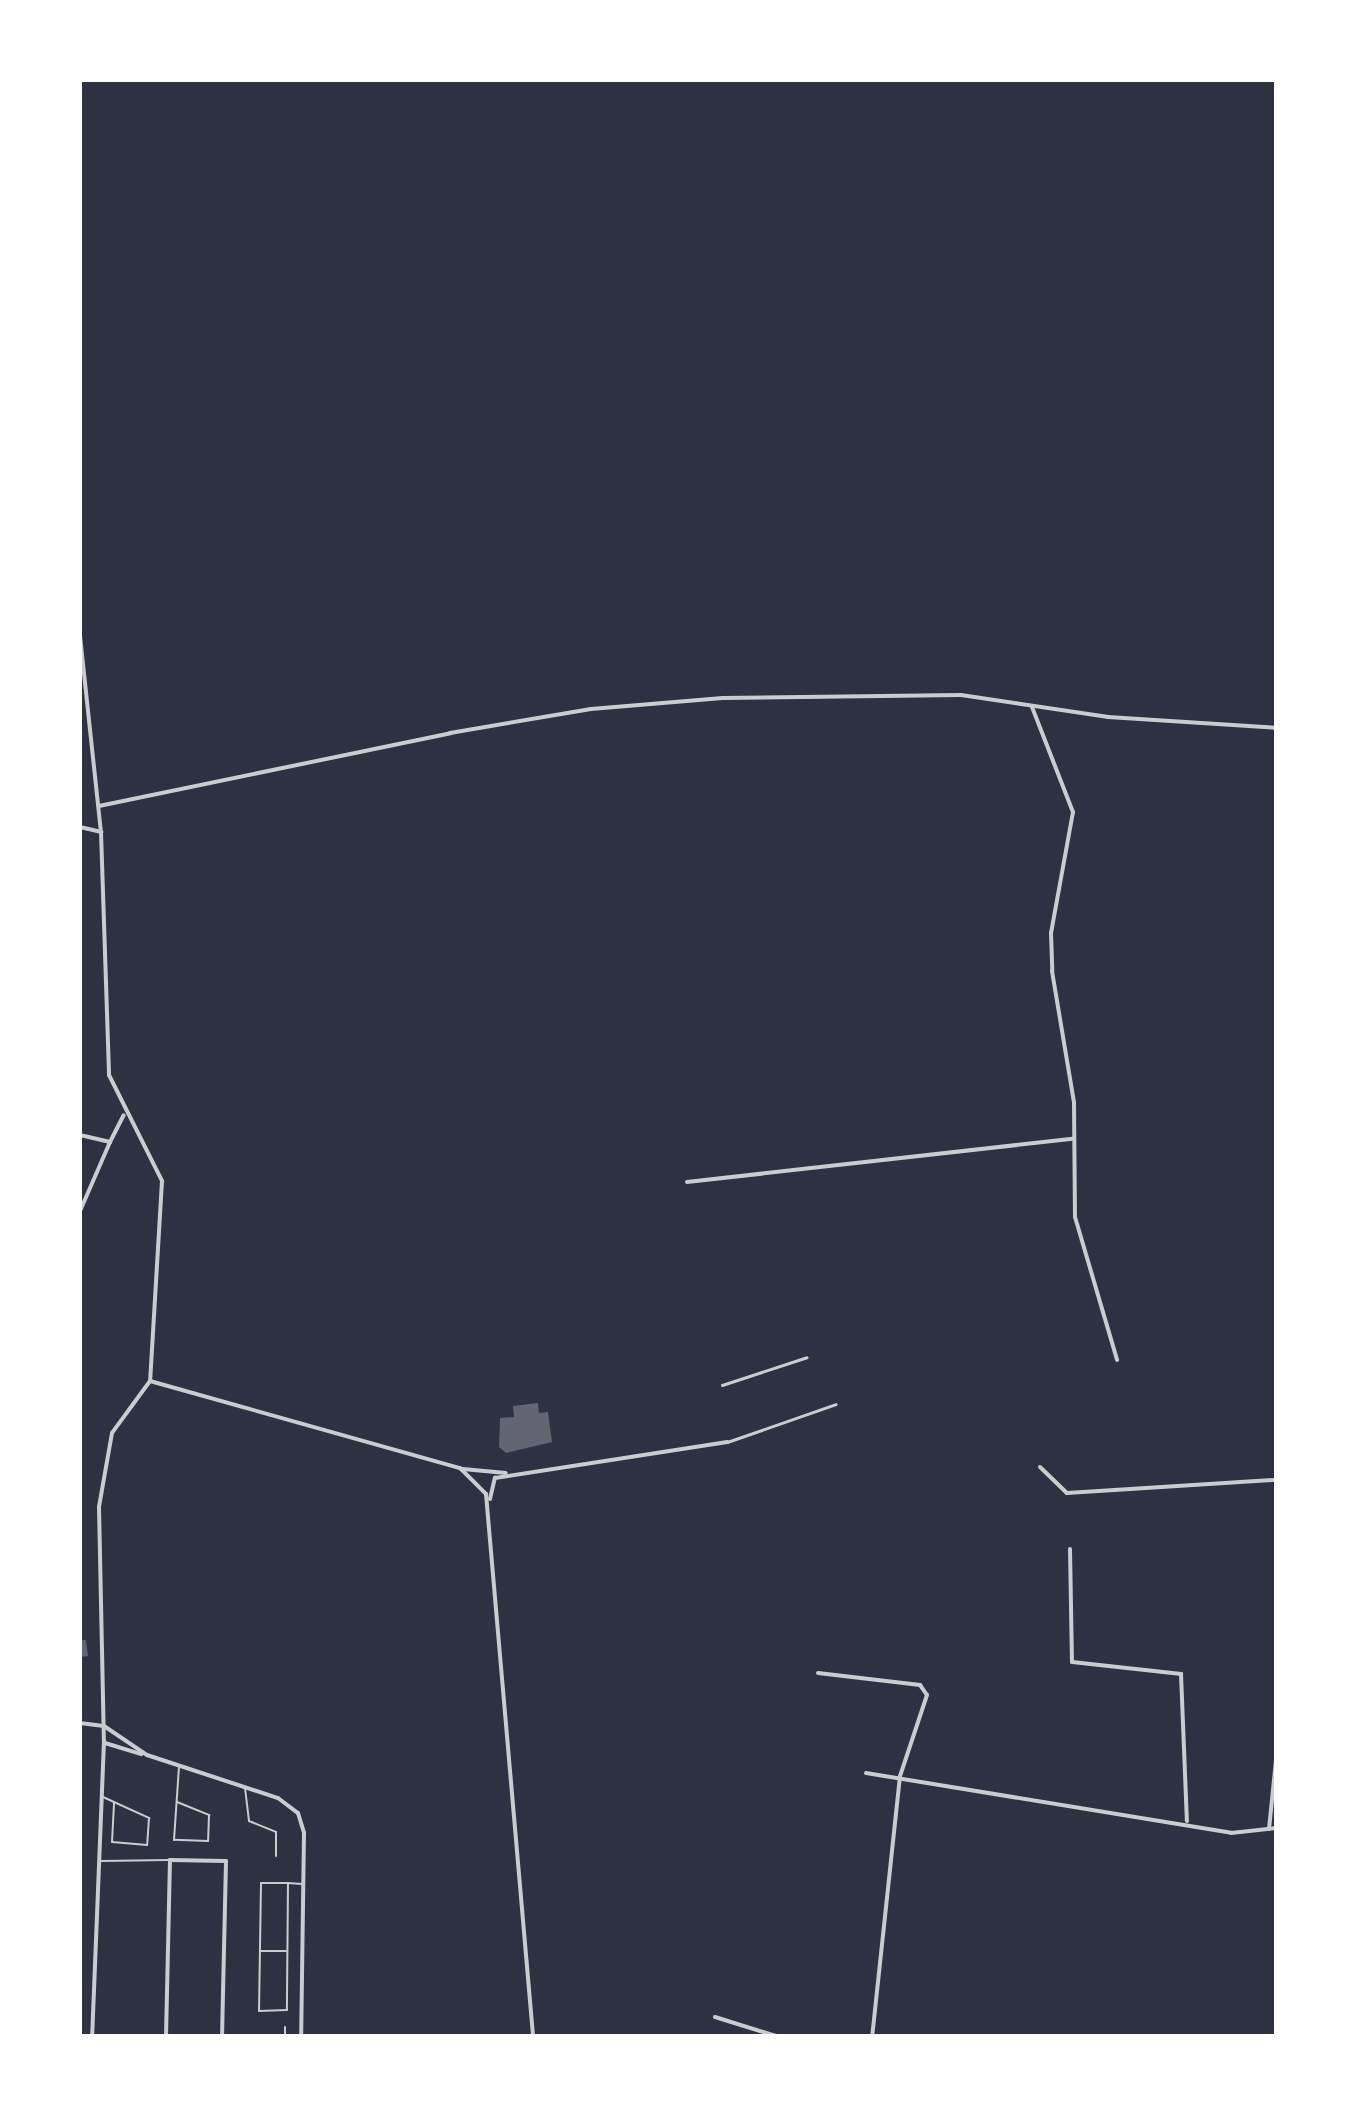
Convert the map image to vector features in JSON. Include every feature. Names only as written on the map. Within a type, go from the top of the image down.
[{"type":"street","points":[[80,636],[101,832],[100,976],[109,1075],[124,1115],[150,1146],[162,1181],[150,1381],[112,1433],[103,1464],[104,1741],[92,2036]]},
{"type":"street","points":[[99,806],[591,709],[723,698],[961,695],[1032,707],[1276,728]]},
{"type":"street","points":[[1032,707],[1073,812],[1051,933],[1073,1139],[1075,1217],[1117,1360]]},
{"type":"street","points":[[80,827],[101,832]]},
{"type":"street","points":[[80,1211],[124,1115]]},
{"type":"street","points":[[80,1135],[110,1142]]},
{"type":"street","points":[[687,1182],[1073,1139]]},
{"type":"street","points":[[722,1385],[807,1357]]},
{"type":"street","points":[[150,1381],[460,1468],[516,1474]]},
{"type":"street","points":[[533,2036],[490,1481],[516,1474],[727,1442],[836,1404]]},
{"type":"street","points":[[1040,1467],[1067,1493],[1276,1480]]},
{"type":"street","points":[[460,1468],[492,1509]]},
{"type":"street","points":[[1070,1549],[1072,1662],[1181,1674],[1187,1821]]},
{"type":"street","points":[[818,1673],[926,1688],[900,1776],[872,2036]]},
{"type":"street","points":[[80,1723],[104,1726],[117,1741],[147,1755],[245,1787],[298,1813],[303,1884],[301,2036]]},
{"type":"street","points":[[104,1741],[117,1741]]},
{"type":"street","points":[[104,1741],[120,1752],[147,1755]]},
{"type":"street","points":[[103,1762],[120,1752]]},
{"type":"street","points":[[1269,1829],[1276,1760]]},
{"type":"street","points":[[866,1773],[1187,1821],[1231,1833],[1276,1828]]},
{"type":"street","points":[[166,2036],[170,1860],[226,1861],[222,2036]]},
{"type":"street","points":[[715,2017],[776,2036]]},
{"type":"lane","points":[[177,1802],[209,1815],[208,1841],[174,1840],[179,1765]]},
{"type":"lane","points":[[245,1787],[249,1821],[276,1832],[276,1856]]},
{"type":"lane","points":[[102,1797],[149,1818],[147,1845],[112,1842],[114,1803]]},
{"type":"lane","points":[[100,1861],[170,1860]]},
{"type":"lane","points":[[288,1883],[287,2010],[259,2011],[261,1883],[288,1883],[303,1884]]},
{"type":"lane","points":[[260,1951],[287,1951]]},
{"type":"lane","points":[[285,2027],[285,2036]]},
{"type":"building","points":[[538,1403],[539,1413],[548,1412],[552,1442],[506,1453],[499,1447],[500,1418],[514,1417],[513,1406]]},
{"type":"building","points":[[80,1640],[86,1640],[88,1656],[80,1657]]}]
